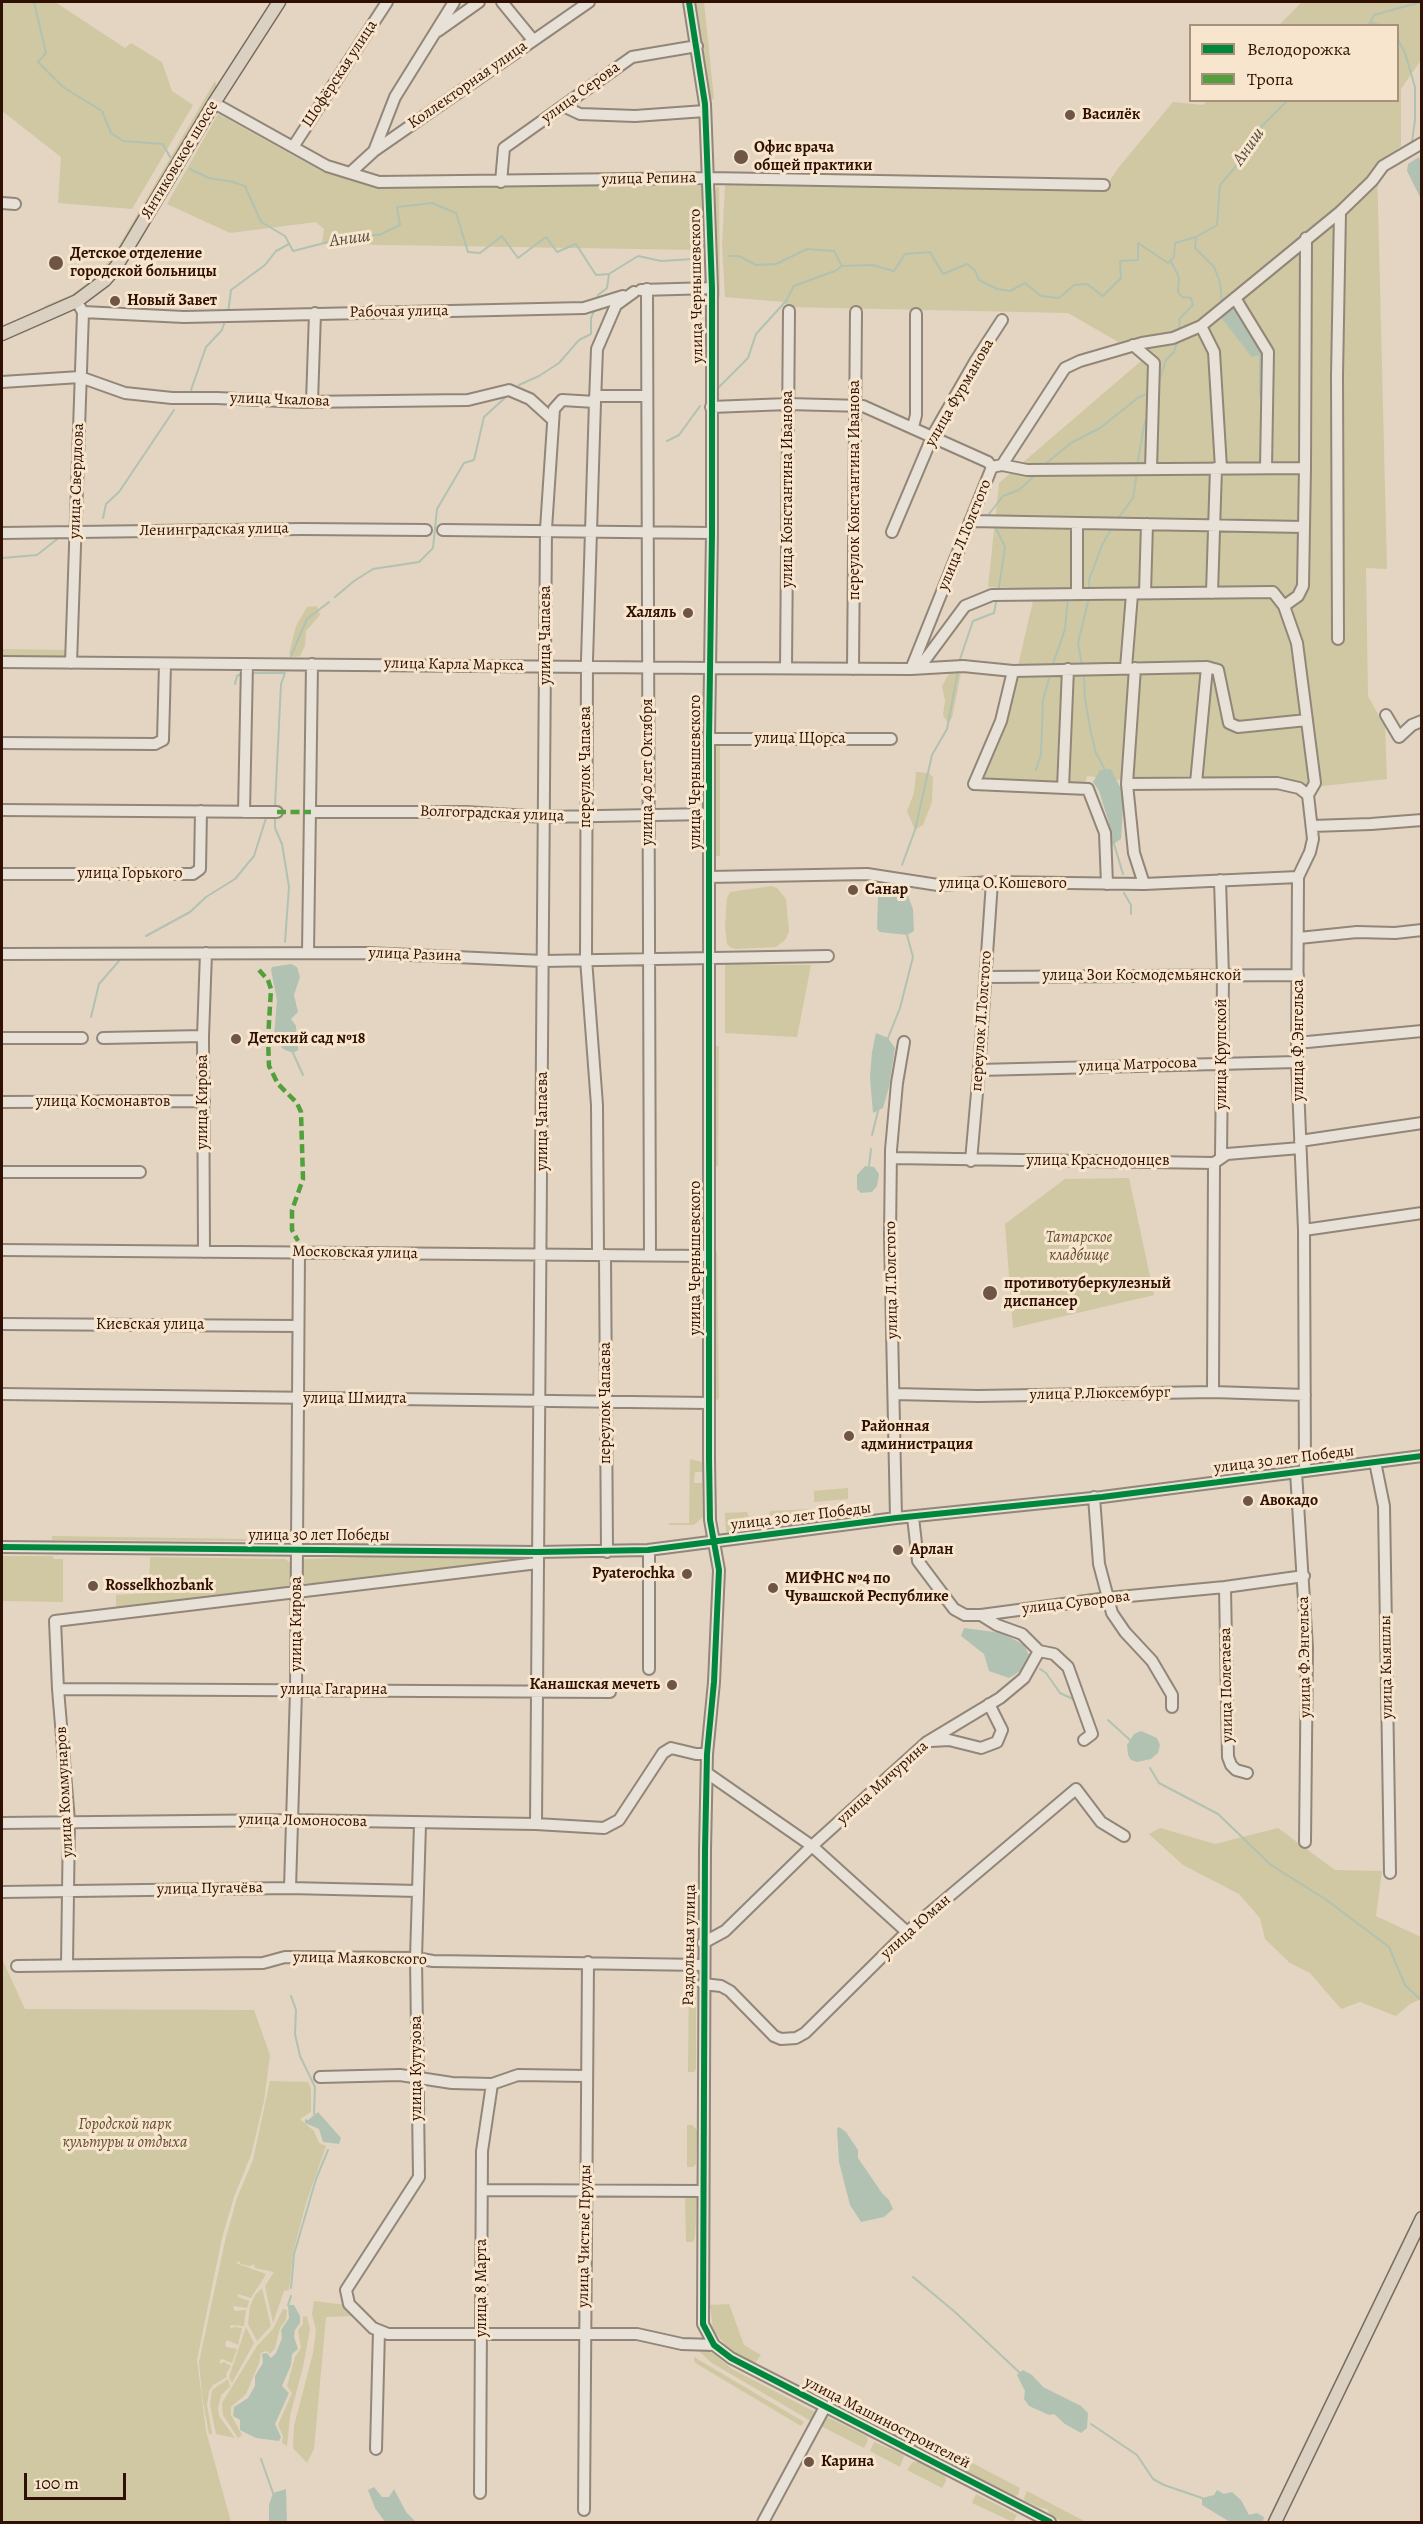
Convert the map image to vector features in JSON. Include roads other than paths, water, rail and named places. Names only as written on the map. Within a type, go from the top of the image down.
[{"type":"main road","name":"Янтиковское шоссе","points":[[2,334],[80,307],[116,267],[214,103],[279,2]]},
{"type":"main road","points":[[1275,2523],[1422,2218]]},
{"type":"street","name":"Шофёрская улица","points":[[292,147],[387,2]]},
{"type":"street","points":[[374,151],[395,97],[454,2]]},
{"type":"street","points":[[433,34],[479,2]]},
{"type":"street","points":[[502,2],[533,40]]},
{"type":"street","name":"Коллекторная улица","points":[[350,173],[374,151],[589,2]]},
{"type":"street","name":"улица Чернышевского","points":[[689,2],[705,111],[712,288],[709,1403],[710,1520],[716,1543]]},
{"type":"street","name":"улица Серова","points":[[501,182],[504,148],[632,57],[697,46]]},
{"type":"street","name":"улица Репина","points":[[214,103],[327,166],[379,182],[709,178],[1104,185]]},
{"type":"street","points":[[563,106],[580,114],[624,115],[705,111]]},
{"type":"street","points":[[1133,345],[1173,338],[1201,327],[1340,212],[1372,181],[1383,166],[1422,143]]},
{"type":"street","points":[[2,203],[15,204]]},
{"type":"street","points":[[1338,639],[1337,376],[1340,212]]},
{"type":"street","points":[[915,668],[965,606],[992,595],[1273,592],[1284,606],[1299,596],[1303,586],[1306,238]]},
{"type":"street","name":"Рабочая улица","points":[[80,307],[184,317],[584,308],[647,289],[712,288]]},
{"type":"street","name":"улица 40 лет Октября","points":[[647,289],[650,1255]]},
{"type":"street","name":"переулок Чапаева","points":[[607,1552],[606,1403],[597,1105],[586,959],[587,667],[597,349],[616,305],[634,292]]},
{"type":"street","points":[[1235,298],[1268,352],[1266,468]]},
{"type":"street","name":"улица Свердлова","points":[[70,663],[80,377],[80,307]]},
{"type":"street","name":"улица Константина Иванова","points":[[786,667],[789,311]]},
{"type":"street","name":"переулок Константина Иванова","points":[[854,669],[856,312]]},
{"type":"street","points":[[312,402],[315,313]]},
{"type":"street","points":[[913,427],[916,415],[916,314]]},
{"type":"street","name":"улица Фурманова","points":[[892,532],[933,435],[1002,320]]},
{"type":"street","points":[[1201,327],[1214,352],[1218,468],[1212,593]]},
{"type":"street","points":[[1133,345],[1154,363],[1151,469]]},
{"type":"street","name":"улица Л.Толстого","points":[[915,668],[970,521],[997,466],[1065,368],[1080,361],[1133,345]]},
{"type":"street","name":"улица Чкалова","points":[[2,382],[80,377],[125,393],[172,398],[312,402],[468,400],[509,390],[530,399],[552,419]]},
{"type":"street","points":[[552,419],[554,409],[562,400],[647,396]]},
{"type":"street","points":[[711,407],[788,404],[863,406],[933,435],[997,466],[1027,470],[1305,468]]},
{"type":"street","name":"улица Чапаева","points":[[536,1824],[546,529],[552,419]]},
{"type":"street","points":[[970,521],[1304,527]]},
{"type":"street","points":[[1077,523],[1077,594]]},
{"type":"street","points":[[1145,593],[1147,524]]},
{"type":"street","name":"Ленинградская улица","points":[[2,533],[302,529],[426,530]]},
{"type":"street","points":[[443,530],[546,529],[712,533]]},
{"type":"street","points":[[1132,594],[1127,784],[1134,853],[1144,884]]},
{"type":"street","name":"улица Ф.Энгельса","points":[[1284,606],[1297,643],[1315,783],[1308,795],[1313,839],[1310,852],[1298,877],[1297,1062],[1304,1230],[1305,1395],[1301,1472],[1307,1648],[1305,1842]]},
{"type":"street","name":"улица Карла Маркса","points":[[2,662],[854,669],[963,666],[1013,671],[1208,667]]},
{"type":"street","points":[[2,743],[155,744],[163,741],[165,664]]},
{"type":"street","points":[[244,812],[247,664]]},
{"type":"street","points":[[308,953],[312,664]]},
{"type":"street","points":[[1196,783],[1208,667],[1218,670],[1229,723],[1238,727],[1307,720]]},
{"type":"street","points":[[1063,788],[1078,669]]},
{"type":"street","points":[[1013,671],[1001,721],[974,784],[1088,789],[1105,833],[1107,885]]},
{"type":"street","points":[[1386,715],[1399,737],[1412,725],[1422,721]]},
{"type":"street","name":"улица Щорса","points":[[709,739],[891,739]]},
{"type":"street","points":[[1127,784],[1277,783],[1299,788],[1308,795]]},
{"type":"street","points":[[2,810],[277,812]]},
{"type":"street","name":"улица Горького","points":[[2,874],[194,874],[200,869],[201,811]]},
{"type":"street","name":"Волгоградская улица","points":[[311,813],[466,812],[544,817],[709,814]]},
{"type":"street","points":[[1312,826],[1422,820]]},
{"type":"street","name":"улица О.Кошевого","points":[[709,877],[867,874],[938,885],[992,882],[1107,885],[1298,877]]},
{"type":"street","name":"улица Крупской","points":[[1213,1392],[1223,976],[1220,880]]},
{"type":"street","name":"переулок Л.Толстого","points":[[971,1161],[992,882]]},
{"type":"street","points":[[1299,938],[1357,932],[1395,933],[1422,930]]},
{"type":"street","name":"улица Кирова","points":[[204,1252],[203,1036],[206,953]]},
{"type":"street","name":"улица Разина","points":[[2,954],[368,953],[543,961],[828,956]]},
{"type":"street","name":"улица Зои Космодемьянской","points":[[986,977],[1298,975]]},
{"type":"street","points":[[1297,1043],[1422,1031]]},
{"type":"street","points":[[103,1038],[203,1036]]},
{"type":"street","points":[[2,1038],[82,1038]]},
{"type":"street","name":"улица Л.Толстого","points":[[896,1518],[890,1236],[897,1083],[904,1042]]},
{"type":"street","name":"улица Матросова","points":[[979,1070],[1297,1062]]},
{"type":"street","name":"улица Космонавтов","points":[[2,1101],[204,1101]]},
{"type":"street","name":"улица Краснодонцев","points":[[892,1158],[971,1161],[1218,1160],[1227,1154],[1300,1145],[1422,1123]]},
{"type":"street","points":[[2,1172],[140,1172]]},
{"type":"street","points":[[1304,1230],[1422,1213]]},
{"type":"street","name":"Московская улица","points":[[2,1250],[709,1256]]},
{"type":"street","name":"улица Кирова","points":[[290,1888],[296,1690],[299,1252]]},
{"type":"street","name":"Киевская улица","points":[[2,1324],[298,1326]]},
{"type":"street","name":"улица Р.Люксембург","points":[[895,1394],[978,1396],[1213,1392],[1305,1395]]},
{"type":"street","name":"улица Шмидта","points":[[2,1394],[709,1403]]},
{"type":"street","name":"улица 30 лет Победы","points":[[55,1621],[296,1593],[538,1557],[716,1543],[896,1518],[1094,1497],[1422,1456]]},
{"type":"street","name":"улица Кыяшлы","points":[[1374,1462],[1384,1506],[1390,1873]]},
{"type":"street","points":[[1094,1497],[1099,1564],[1112,1613],[1120,1626],[1152,1661],[1172,1695],[1172,1707]]},
{"type":"street","name":"улица Суворова","points":[[913,1516],[918,1561],[954,1609],[965,1615],[1225,1587],[1304,1576]]},
{"type":"street","name":"Раздольная улица","points":[[714,2345],[703,2324],[702,2313],[703,1943],[707,1754],[714,1682],[719,1570],[716,1543]]},
{"type":"street","name":"улица 30 лет Победы","points":[[2,1547],[297,1549],[538,1557]]},
{"type":"street","points":[[649,1550],[649,1669]]},
{"type":"street","name":"улица Полетаева","points":[[1225,1587],[1228,1757],[1236,1770],[1247,1773]]},
{"type":"street","points":[[981,1615],[997,1625],[1022,1634],[1039,1651],[1054,1654],[1068,1667],[1092,1734],[1084,1740]]},
{"type":"street","name":"улица Коммунаров","points":[[55,1621],[69,1821],[67,1964]]},
{"type":"street","name":"улица Мичурина","points":[[703,1943],[725,1931],[812,1846],[927,1742],[990,1704],[1018,1684],[1028,1672],[1039,1651]]},
{"type":"street","name":"улица Гагарина","points":[[58,1689],[610,1692]]},
{"type":"street","points":[[927,1742],[949,1740],[981,1748],[997,1742],[1002,1730],[990,1704]]},
{"type":"street","name":"улица Ломоносова","points":[[2,1823],[291,1820],[420,1824],[536,1824],[604,1828],[619,1820],[663,1753],[671,1748],[696,1754],[707,1754]]},
{"type":"street","points":[[707,1773],[812,1846],[908,1932]]},
{"type":"street","name":"улица Юман","points":[[703,1983],[721,1986],[730,1991],[774,2036],[782,2039],[796,2038],[908,1932],[1076,1789],[1101,1822],[1124,1836]]},
{"type":"street","name":"улица Кутузова","points":[[379,2331],[349,2304],[346,2290],[419,2177],[416,1958],[420,1824]]},
{"type":"street","name":"улица Пугачёва","points":[[2,1892],[290,1888],[418,1891]]},
{"type":"street","name":"улица Маяковского","points":[[17,1966],[263,1963],[285,1957],[703,1965]]},
{"type":"street","name":"улица Чистые Пруды","points":[[584,2510],[588,1962]]},
{"type":"street","points":[[320,2077],[400,2075],[452,2083],[492,2084],[518,2075],[587,2076]]},
{"type":"street","name":"улица 8 Марта","points":[[480,2493],[482,2151],[492,2084]]},
{"type":"street","points":[[483,2190],[703,2191]]},
{"type":"street","points":[[376,2449],[379,2331],[388,2334],[584,2336],[637,2334],[682,2344],[714,2345]]},
{"type":"street","name":"улица Машиностроителей","points":[[714,2345],[731,2358],[1050,2523]]},
{"type":"street","points":[[763,2523],[825,2407]]},
{"type":"waterway","name":"Аниш","points":[[34,2],[46,53],[38,62],[63,87],[102,111],[111,133],[123,141],[163,144],[170,157]]},
{"type":"waterway","name":"Аниш","points":[[1369,24],[1374,15],[1421,2]]},
{"type":"waterway","points":[[1370,22],[1376,24]]},
{"type":"waterway","points":[[1399,42],[1405,53],[1415,87],[1412,142]]},
{"type":"waterway","name":"Аниш","points":[[729,256],[739,256],[756,265],[776,264],[807,249],[834,251],[842,266],[872,265],[894,271],[905,254],[930,252],[943,274],[967,264],[975,270],[979,280],[997,289],[1010,291],[1025,283],[1041,296],[1059,298],[1074,285],[1087,284],[1103,296],[1121,278],[1120,261],[1138,260],[1138,243],[1168,263],[1174,257],[1175,243],[1196,237],[1217,225],[1220,185],[1244,157],[1254,134],[1286,102]]},
{"type":"waterway","name":"Аниш","points":[[190,169],[209,178],[245,186],[261,222],[285,236],[293,251],[356,235],[379,235],[400,225],[397,207],[432,203],[456,213],[468,252],[480,253],[502,236],[518,258],[546,237],[557,252],[576,244],[596,275],[609,274],[638,256],[661,261],[693,259]]},
{"type":"waterway","points":[[1196,237],[1195,248],[1214,267],[1220,282],[1222,302]]},
{"type":"waterway","points":[[228,313],[231,290],[265,265],[276,251],[289,244]]},
{"type":"waterway","points":[[1171,261],[1179,278],[1178,292],[1182,297],[1191,298],[1193,305],[1180,318],[1179,328]]},
{"type":"waterway","points":[[716,390],[748,358],[756,334],[786,301],[794,286],[835,271],[842,266]]},
{"type":"waterway","points":[[597,299],[598,295],[607,288],[609,274]]},
{"type":"waterway","points":[[519,385],[559,363],[579,340],[591,334],[591,318],[596,307]]},
{"type":"waterway","points":[[191,390],[206,347],[222,330],[226,318]]},
{"type":"waterway","points":[[1158,384],[1166,360],[1174,352],[1177,342]]},
{"type":"waterway","points":[[1260,355],[1260,395]]},
{"type":"waterway","points":[[1043,466],[1071,443],[1100,428],[1139,397],[1149,393]]},
{"type":"waterway","points":[[335,597],[373,569],[419,562],[433,548],[437,509],[464,463],[474,460],[484,417],[507,396]]},
{"type":"waterway","points":[[667,441],[679,435],[700,406]]},
{"type":"waterway","points":[[103,518],[106,504],[119,492],[174,410]]},
{"type":"waterway","points":[[1137,467],[1144,425],[1148,417]]},
{"type":"waterway","points":[[1116,521],[1133,498],[1137,472]]},
{"type":"waterway","points":[[991,518],[989,514],[1003,496],[1019,490],[1035,475]]},
{"type":"waterway","points":[[995,526],[1005,547],[998,593]]},
{"type":"waterway","points":[[1089,590],[1089,580],[1102,545],[1112,528]]},
{"type":"waterway","points":[[2,558],[37,555],[61,536]]},
{"type":"waterway","points":[[1052,667],[1065,629],[1068,597]]},
{"type":"waterway","points":[[960,659],[973,621],[994,613],[997,598]]},
{"type":"waterway","points":[[1082,666],[1078,643],[1089,598]]},
{"type":"waterway","points":[[291,656],[307,619],[329,602]]},
{"type":"waterway","points":[[902,865],[915,830],[932,755],[947,729],[958,671]]},
{"type":"waterway","points":[[252,673],[285,673],[281,684],[275,806]]},
{"type":"waterway","points":[[235,684],[237,676],[241,674]]},
{"type":"waterway","points":[[1084,674],[1085,699],[1091,733],[1096,753],[1105,770]]},
{"type":"waterway","points":[[1036,770],[1041,754],[1043,700],[1050,675]]},
{"type":"waterway","points":[[275,815],[275,828],[282,844],[289,887],[285,942]]},
{"type":"waterway","points":[[146,936],[190,912],[206,897],[235,879],[254,856],[266,818],[270,817]]},
{"type":"waterway","points":[[1114,844],[1123,874]]},
{"type":"waterway","points":[[1124,893],[1131,905],[1131,914]]},
{"type":"waterway","points":[[888,1038],[900,1008],[913,957],[907,935]]},
{"type":"waterway","points":[[91,1017],[99,984],[119,961]]},
{"type":"waterway","points":[[293,1053],[303,1075]]},
{"type":"waterway","points":[[872,1135],[878,1111]]},
{"type":"waterway","points":[[869,1166],[871,1149]]},
{"type":"waterway","points":[[1040,1669],[1046,1673],[1060,1693],[1075,1700]]},
{"type":"waterway","points":[[1108,1720],[1130,1740]]},
{"type":"waterway","points":[[1150,1768],[1159,1783],[1218,1814],[1271,1865],[1325,1899],[1389,1947],[1405,1985],[1422,2001]]},
{"type":"waterway","points":[[291,1996],[296,2010],[295,2034],[300,2056],[315,2087],[314,2114]]},
{"type":"waterway","points":[[291,2288],[294,2254],[316,2179],[328,2150]]},
{"type":"waterway","points":[[913,2277],[955,2312],[1020,2373]]},
{"type":"waterway","points":[[288,2305],[291,2296]]},
{"type":"waterway","points":[[1091,2424],[1137,2455],[1153,2479],[1202,2498]]},
{"type":"waterway","points":[[261,2459],[273,2493]]},
{"type":"place","name":"Василёк","points":[[1070,115]]},
{"type":"place","name":"Офис врача общей практики","points":[[741,157]]},
{"type":"place","name":"Детское отделение городской больницы","points":[[56,263]]},
{"type":"place","name":"Новый Завет","points":[[115,301]]},
{"type":"place","name":"Халяль","points":[[688,613]]},
{"type":"place","name":"Санар","points":[[853,890]]},
{"type":"place","name":"Детский сад №18","points":[[236,1039]]},
{"type":"place","name":"противотуберкулезный диспансер","points":[[990,1293]]},
{"type":"place","name":"Районная администрация","points":[[849,1436]]},
{"type":"place","name":"Авокадо","points":[[1248,1501]]},
{"type":"place","name":"Арлан","points":[[898,1550]]},
{"type":"place","name":"Pyaterochka","points":[[687,1574]]},
{"type":"place","name":"Rosselkhozbank","points":[[93,1586]]},
{"type":"place","name":"МИФНС №4 по Чувашской Республике","points":[[773,1588]]},
{"type":"place","name":"Канашская мечеть","points":[[672,1685]]},
{"type":"place","name":"Карина","points":[[809,2462]]},
{"type":"park label","name":"Татарское кладбище","points":[[1079,1247]]},
{"type":"park label","name":"Городской парк культуры и отдыха","points":[[125,2134]]}]
